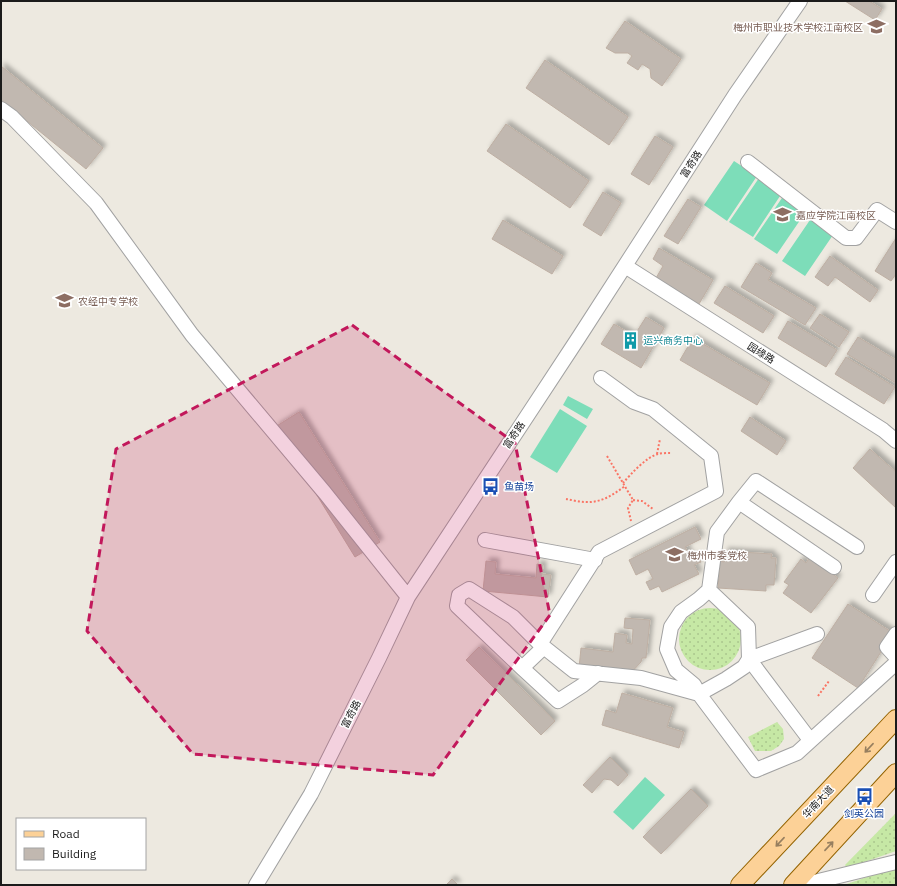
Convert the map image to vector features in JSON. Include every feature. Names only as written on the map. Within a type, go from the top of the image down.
[{"type":"main road","name":"华南大道","points":[[740,885],[896,719]]},
{"type":"main road","points":[[793,885],[896,773]]},
{"type":"street","name":"富奇路","points":[[256,885],[311,794],[408,597],[575,344],[735,95],[800,1]]},
{"type":"street","points":[[1,109],[12,117],[96,203],[192,335],[325,493],[408,597]]},
{"type":"street","points":[[748,162],[846,238],[856,238],[877,210],[896,222]]},
{"type":"street","name":"园缘路","points":[[625,266],[883,430],[896,442]]},
{"type":"street","points":[[522,668],[542,646],[599,552],[716,491],[711,456],[653,409],[634,402],[601,378]]},
{"type":"street","points":[[857,547],[756,481],[717,532],[709,590],[681,612],[671,627],[667,649],[676,670],[694,685],[699,694],[756,770],[797,753],[896,663]]},
{"type":"street","points":[[739,502],[834,567]]},
{"type":"street","points":[[485,540],[594,560]]},
{"type":"street","points":[[873,595],[896,562]]},
{"type":"street","points":[[598,673],[583,685],[558,701],[457,606],[459,595],[469,589],[513,617],[542,646],[574,671],[598,673],[641,678],[699,694],[744,667],[749,659],[748,627],[709,590]]},
{"type":"street","points":[[749,659],[816,634]]},
{"type":"street","points":[[896,634],[887,647],[896,657]]},
{"type":"street","points":[[749,659],[810,740]]},
{"type":"street","points":[[802,885],[896,862]]},
{"type":"path","points":[[657,454],[660,439]]},
{"type":"path","points":[[623,483],[634,470],[657,454],[671,453]]},
{"type":"path","points":[[607,456],[633,500]]},
{"type":"path","points":[[566,499],[585,502],[600,500],[612,495],[625,486]]},
{"type":"path","points":[[633,500],[642,501],[655,511]]},
{"type":"path","points":[[632,526],[628,508],[633,500]]},
{"type":"path","points":[[818,696],[829,681]]},
{"type":"highlighted area","points":[[352,325],[515,443],[550,615],[433,775],[193,754],[87,631],[116,449]]},
{"type":"green space","points":[[734,161],[757,176],[727,221],[704,205]]},
{"type":"green space","points":[[759,178],[782,193],[753,237],[729,222]]},
{"type":"green space","points":[[784,195],[807,210],[777,254],[754,239]]},
{"type":"green space","points":[[812,217],[835,232],[805,276],[782,261]]},
{"type":"green space","points":[[568,396],[593,409],[587,419],[563,405]]},
{"type":"green space","points":[[560,409],[587,426],[557,473],[530,457]]},
{"type":"green space","points":[[710,608],[722,610],[732,617],[739,627],[741,639],[739,651],[732,661],[722,668],[710,670],[698,668],[688,661],[681,651],[679,639],[681,627],[688,617],[698,610]]},
{"type":"green space","points":[[777,722],[783,729],[784,739],[779,746],[771,751],[755,751],[748,737]]},
{"type":"green space","points":[[645,777],[665,795],[633,830],[613,812]]},
{"type":"green space","points":[[896,813],[896,851],[847,868],[845,865]]},
{"type":"green space","points":[[896,867],[896,885],[844,885]]},
{"type":"building","points":[[845,1],[869,1],[882,9],[875,20]]},
{"type":"building","points":[[625,21],[681,59],[662,86],[651,78],[650,69],[642,64],[638,70],[627,63],[632,56],[628,53],[615,53],[606,48]]},
{"type":"building","points":[[545,60],[628,117],[609,145],[526,88]]},
{"type":"building","points":[[1,66],[103,148],[86,169],[1,100]]},
{"type":"building","points":[[506,124],[589,181],[570,208],[487,151]]},
{"type":"building","points":[[655,136],[673,147],[649,185],[631,174]]},
{"type":"building","points":[[603,192],[621,203],[601,236],[583,225]]},
{"type":"building","points":[[688,199],[701,207],[678,244],[664,236]]},
{"type":"building","points":[[503,220],[563,256],[552,274],[492,239]]},
{"type":"building","points":[[896,238],[896,274],[891,281],[875,271]]},
{"type":"building","points":[[659,248],[713,280],[699,304],[656,278],[663,266],[653,259]]},
{"type":"building","points":[[830,256],[878,290],[870,302],[835,277],[828,286],[815,277]]},
{"type":"building","points":[[756,263],[772,273],[768,280],[816,308],[805,325],[741,287]]},
{"type":"building","points":[[725,286],[774,316],[763,333],[714,303]]},
{"type":"building","points":[[820,314],[849,332],[839,347],[810,328]]},
{"type":"building","name":"运兴商务中心","points":[[646,317],[664,328],[641,368],[601,344],[614,324],[634,336]]},
{"type":"building","points":[[788,321],[837,350],[826,367],[778,338]]},
{"type":"building","points":[[858,337],[896,360],[896,383],[847,354]]},
{"type":"building","points":[[693,338],[770,383],[757,405],[680,360]]},
{"type":"building","points":[[846,357],[895,387],[884,404],[835,374]]},
{"type":"building","points":[[299,412],[380,542],[355,557],[275,427]]},
{"type":"building","points":[[750,417],[786,441],[777,455],[741,431]]},
{"type":"building","points":[[870,449],[896,472],[896,508],[853,468]]},
{"type":"building","points":[[695,527],[701,539],[685,547],[692,559],[697,556],[701,562],[694,565],[699,574],[662,592],[659,586],[650,590],[646,582],[653,579],[648,569],[636,575],[629,560]]},
{"type":"building","points":[[725,551],[772,554],[771,558],[776,558],[774,585],[766,585],[766,591],[718,588],[720,561],[724,562]]},
{"type":"building","points":[[810,557],[838,578],[811,613],[783,593],[789,585],[784,582],[801,559],[806,563]]},
{"type":"building","points":[[486,561],[496,562],[495,574],[536,578],[537,564],[543,565],[542,574],[551,575],[548,597],[483,591]]},
{"type":"building","points":[[848,604],[893,633],[858,688],[812,658]]},
{"type":"building","points":[[625,618],[650,620],[646,658],[642,658],[641,662],[630,674],[579,668],[581,648],[613,652],[615,633],[627,635],[626,643],[632,644],[633,629],[624,628]]},
{"type":"building","points":[[479,647],[555,721],[541,735],[466,660]]},
{"type":"building","points":[[622,693],[673,708],[667,727],[684,732],[679,748],[602,725],[606,710],[616,713]]},
{"type":"building","points":[[610,757],[628,775],[618,786],[611,780],[604,779],[592,793],[583,785]]},
{"type":"building","points":[[691,789],[708,806],[661,854],[643,837]]},
{"type":"building","points":[[452,879],[458,885],[446,885]]},
{"type":"place","name":"梅州市职业技术学校江南校区","points":[[876,27]]},
{"type":"place","name":"嘉应学院江南校区","points":[[783,215]]},
{"type":"place","name":"农经中专学校","points":[[65,301]]},
{"type":"place","name":"运兴商务中心","points":[[630,340]]},
{"type":"place","name":"鱼苗场","points":[[491,486]]},
{"type":"place","name":"梅州市委党校","points":[[674,555]]},
{"type":"place","name":"剑英公园","points":[[864,796]]}]
